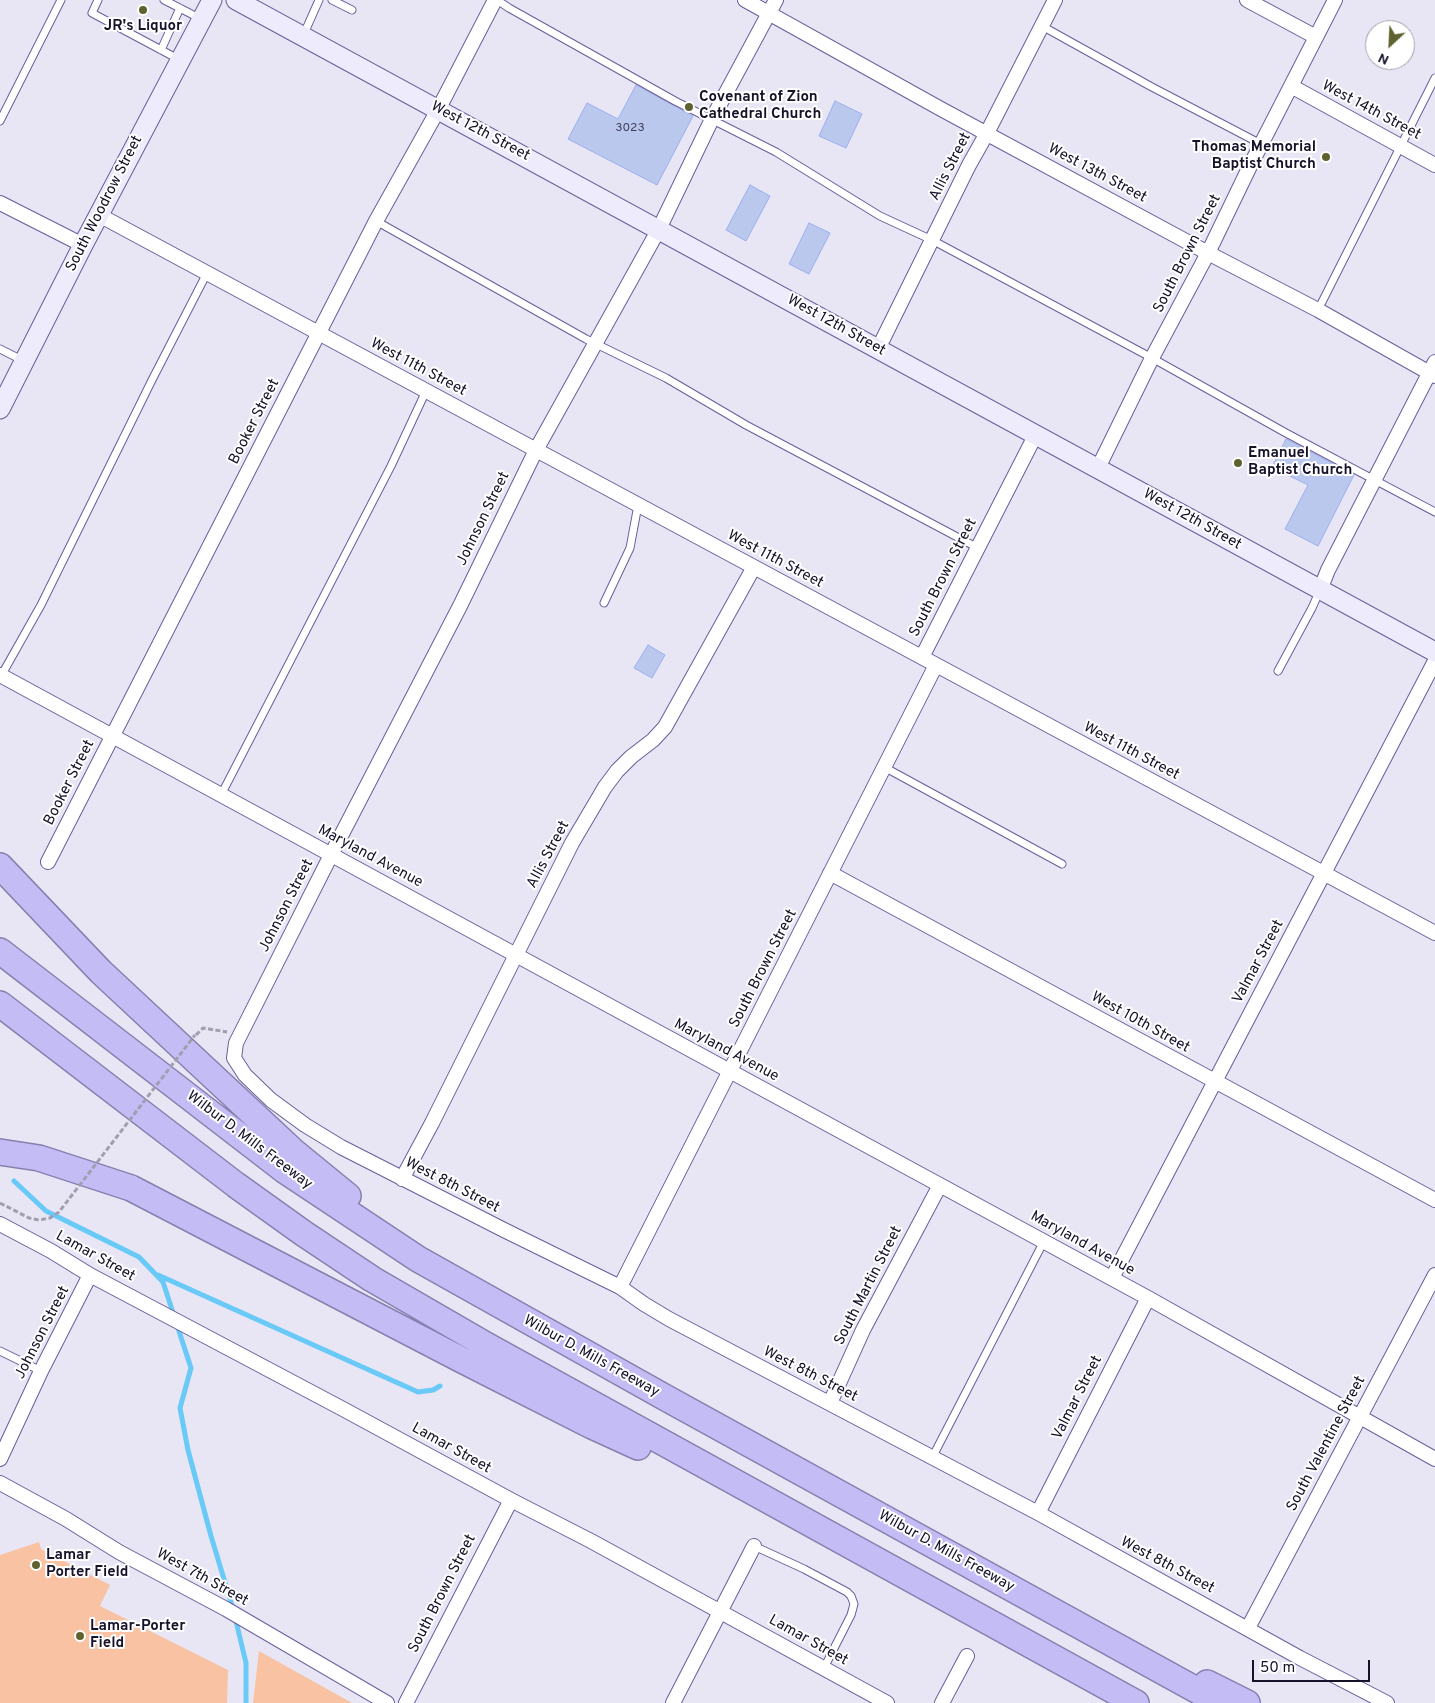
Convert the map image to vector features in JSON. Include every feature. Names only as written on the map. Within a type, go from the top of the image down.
[{"type":"highway","points":[[0,866],[101,972],[293,1151],[394,1233],[469,1288]]},
{"type":"highway","name":"Wilbur D. Mills Freeway","points":[[0,951],[284,1170],[388,1240],[469,1288],[1220,1703]]},
{"type":"highway","points":[[0,1004],[236,1185],[372,1279],[494,1350],[1136,1703]]},
{"type":"highway","points":[[0,1152],[39,1158],[131,1188],[592,1426],[827,1534]]},
{"type":"highway","points":[[1029,1598],[1247,1703]]},
{"type":"main road","name":"South Woodrow Street","points":[[0,410],[99,215],[212,0]]},
{"type":"main road","name":"West 12th Street","points":[[236,0],[1435,652]]},
{"type":"street","name":"Booker Street","points":[[48,862],[376,221],[438,110],[496,0]]},
{"type":"street","name":"West 13th Street","points":[[745,0],[941,109],[1208,253],[1433,370]]},
{"type":"street","name":"Johnson Street","points":[[234,1058],[236,1043],[460,606],[536,450],[659,229],[712,119],[776,0]]},
{"type":"street","name":"Allis Street","points":[[878,349],[969,165],[1054,0]]},
{"type":"street","points":[[1247,0],[1316,37]]},
{"type":"street","name":"South Brown Street","points":[[1098,468],[1152,358],[1208,253],[1290,86],[1335,0]]},
{"type":"street","name":"West 14th Street","points":[[1290,86],[1435,164]]},
{"type":"street","points":[[0,203],[84,245]]},
{"type":"street","name":"West 11th Street","points":[[99,215],[1435,933]]},
{"type":"street","points":[[1320,590],[1328,570],[1374,479],[1433,370]]},
{"type":"street","name":"South Brown Street","points":[[922,657],[1036,434]]},
{"type":"street","name":"Allis Street","points":[[402,1178],[432,1123],[572,843],[605,786],[617,770],[654,740],[665,727],[754,567]]},
{"type":"street","name":"Valmar Street","points":[[1112,1278],[1435,660]]},
{"type":"street","name":"South Brown Street","points":[[620,1287],[936,665]]},
{"type":"street","name":"Maryland Avenue","points":[[1,675],[1112,1278],[1435,1458]]},
{"type":"street","name":"West 10th Street","points":[[830,873],[1435,1200]]},
{"type":"street","name":"West 8th Street","points":[[234,1058],[245,1075],[271,1100],[305,1125],[341,1147],[620,1287],[669,1319],[830,1403],[932,1459],[1038,1513],[1300,1658],[1387,1703]]},
{"type":"street","name":"South Martin Street","points":[[830,1403],[863,1330],[940,1185]]},
{"type":"street","name":"Lamar Street","points":[[0,1224],[51,1251],[90,1275],[591,1541],[887,1703]]},
{"type":"street","name":"Johnson Street","points":[[0,1459],[41,1371],[90,1275]]},
{"type":"street","name":"South Valentine Street","points":[[1248,1628],[1435,1275]]},
{"type":"street","name":"Valmar Street","points":[[1038,1513],[1148,1298]]},
{"type":"street","name":"West 7th Street","points":[[0,1483],[66,1519],[120,1552],[226,1608],[387,1703]]},
{"type":"street","name":"South Brown Street","points":[[406,1703],[511,1500]]},
{"type":"street","points":[[672,1703],[754,1546]]},
{"type":"street","points":[[942,1703],[967,1656]]},
{"type":"lane","points":[[0,121],[61,0]]},
{"type":"lane","points":[[98,0],[92,12],[180,60]]},
{"type":"lane","points":[[164,0],[202,19]]},
{"type":"lane","points":[[302,36],[319,0]]},
{"type":"lane","points":[[332,0],[352,10]]},
{"type":"lane","points":[[496,0],[602,60],[790,159],[880,216],[932,240],[1435,512]]},
{"type":"lane","points":[[161,50],[180,8]]},
{"type":"lane","points":[[1042,26],[1150,86],[1261,144]]},
{"type":"lane","points":[[1318,310],[1435,78]]},
{"type":"lane","points":[[376,221],[595,342],[666,378],[746,425],[978,548]]},
{"type":"lane","points":[[1,675],[41,605],[207,273]]},
{"type":"lane","points":[[0,349],[24,362]]},
{"type":"lane","points":[[221,795],[391,466],[426,391]]},
{"type":"lane","points":[[604,603],[630,548],[638,505]]},
{"type":"lane","points":[[1278,670],[1320,590]]},
{"type":"lane","points":[[884,767],[1062,864]]},
{"type":"lane","points":[[932,1459],[1044,1242]]},
{"type":"lane","points":[[0,1351],[41,1371]]},
{"type":"lane","points":[[754,1546],[804,1569],[851,1596],[854,1604],[851,1615],[824,1668]]},
{"type":"path","points":[[0,1203],[29,1218],[39,1220],[50,1218],[59,1212],[195,1035],[203,1028],[214,1031],[242,1032]]},
{"type":"shaded area","name":"Lamar-Porter Field","points":[[39,1542],[41,1549],[110,1585],[100,1606],[228,1670],[227,1703],[0,1703],[0,1555]]},
{"type":"shaded area","points":[[259,1651],[352,1703],[253,1703]]},
{"type":"building","points":[[636,85],[693,116],[657,185],[568,139],[587,103],[618,119]]},
{"type":"building","points":[[835,101],[862,114],[846,148],[819,136]]},
{"type":"building","points":[[750,185],[770,196],[746,241],[726,230]]},
{"type":"building","points":[[809,223],[830,233],[809,274],[789,264]]},
{"type":"building","points":[[1286,439],[1354,475],[1318,546],[1285,529],[1308,485],[1272,467]]},
{"type":"building","points":[[648,645],[665,655],[652,678],[634,668]]},
{"type":"waterway","points":[[14,1181],[46,1211],[139,1257],[163,1282],[191,1368],[180,1408],[188,1450],[233,1609]]},
{"type":"waterway","points":[[158,1275],[418,1392],[433,1390],[440,1386]]},
{"type":"waterway","points":[[235,1617],[246,1663],[246,1703]]},
{"type":"place","name":"JR's Liquor","points":[[143,10]]},
{"type":"place","name":"Covenant of Zion Cathedral Church","points":[[689,107]]},
{"type":"place","name":"Thomas Memorial Baptist Church","points":[[1326,157]]},
{"type":"place","name":"Emanuel Baptist Church","points":[[1238,463]]},
{"type":"place","name":"Lamar Porter Field","points":[[36,1565]]},
{"type":"place","name":"Lamar-Porter Field","points":[[80,1636]]}]
